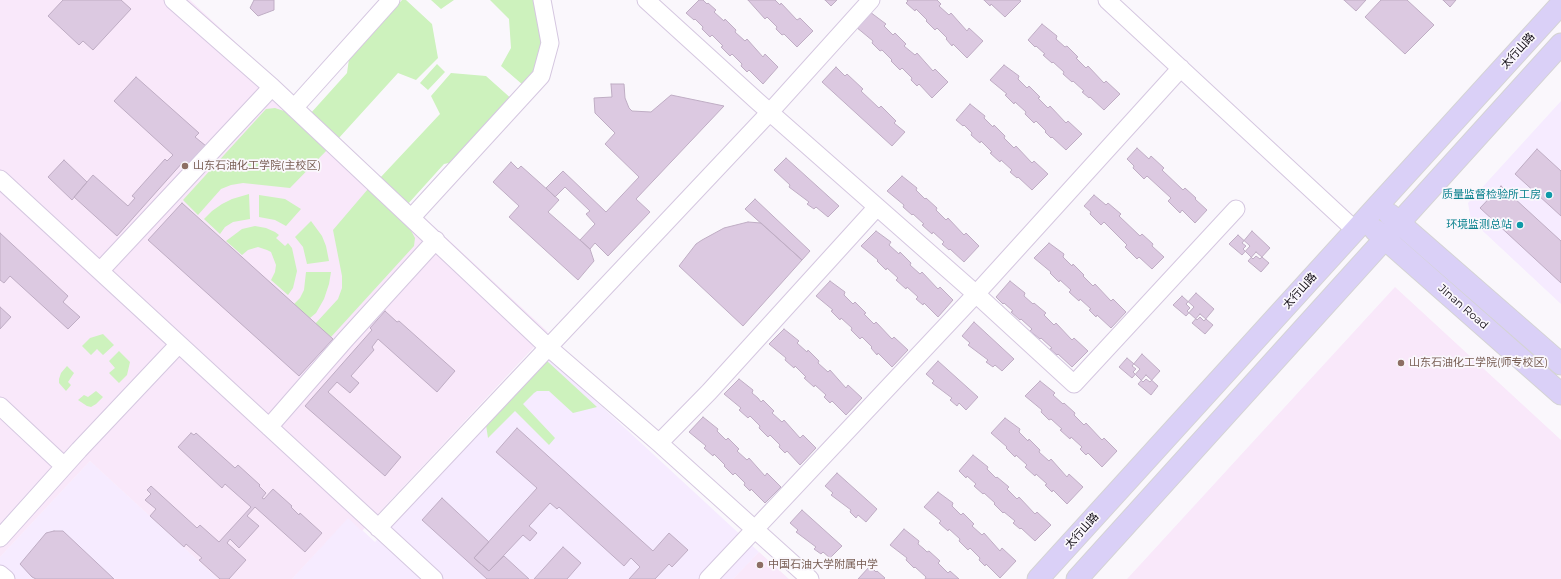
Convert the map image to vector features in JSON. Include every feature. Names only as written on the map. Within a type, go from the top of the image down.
[{"type":"main road","name":"太行山路","points":[[1038,579],[1561,4]]},
{"type":"main road","points":[[1077,579],[1561,44]]},
{"type":"main road","name":"Jinan Road","points":[[1378,205],[1561,364]]},
{"type":"main road","name":"Jinan Road","points":[[1360,225],[1385,238],[1561,394]]},
{"type":"lane","points":[[173,0],[272,87],[548,347],[659,443],[810,579]]},
{"type":"lane","points":[[294,108],[391,0]]},
{"type":"lane","points":[[411,218],[541,76],[550,43],[542,0]]},
{"type":"lane","points":[[646,0],[976,294],[1074,384],[1236,209]]},
{"type":"lane","points":[[378,528],[770,112],[871,0]]},
{"type":"lane","points":[[1107,0],[1181,68],[1360,225]]},
{"type":"lane","points":[[708,579],[976,294],[1181,68]]},
{"type":"lane","points":[[100,271],[272,87]]},
{"type":"lane","points":[[0,179],[434,579]]},
{"type":"lane","points":[[659,443],[709,392],[877,207]]},
{"type":"lane","points":[[269,427],[345,340],[436,240]]},
{"type":"lane","points":[[0,538],[64,466],[179,344]]},
{"type":"lane","points":[[0,406],[64,466]]},
{"type":"lane","points":[[0,574],[6,579]]},
{"type":"shaded area","name":"山东石油化工学院(主校区)","points":[[0,0],[190,0],[548,332],[362,531],[348,518],[292,579],[218,579],[90,461],[0,557]]},
{"type":"shaded area","points":[[1561,101],[1561,304],[1471,220],[1468,203]]},
{"type":"shaded area","name":"山东石油化工学院(师专校区)","points":[[1395,287],[1561,440],[1561,579],[1127,579]]},
{"type":"shaded area","points":[[547,356],[759,552],[733,579],[292,579],[348,517],[375,542]]},
{"type":"shaded area","points":[[90,461],[218,579],[0,579],[0,557]]},
{"type":"shaded area","name":"中国石油大学附属中学","points":[[759,552],[789,579],[733,579]]},
{"type":"green space","points":[[402,0],[406,0],[432,24],[438,58],[416,80],[398,73],[338,139],[310,114],[347,73],[349,59]]},
{"type":"green space","points":[[431,0],[454,0],[441,9]]},
{"type":"green space","points":[[490,0],[536,0],[545,35],[537,69],[523,85],[501,66],[511,48],[509,19]]},
{"type":"green space","points":[[437,64],[445,72],[428,90],[420,83]]},
{"type":"green space","points":[[451,73],[486,76],[514,101],[458,161],[444,164],[407,205],[379,179],[440,114],[431,96]]},
{"type":"green space","points":[[275,108],[290,113],[328,149],[290,188],[243,183],[231,185],[221,189],[198,215],[183,200],[266,109]]},
{"type":"green space","points":[[368,189],[407,223],[415,238],[414,246],[331,337],[315,324],[338,299],[342,288],[342,276],[333,230]]},
{"type":"green space","points":[[249,194],[250,219],[233,222],[225,227],[220,234],[204,219],[222,204],[232,199]]},
{"type":"green space","points":[[259,195],[285,199],[301,209],[286,226],[275,220],[259,217]]},
{"type":"green space","points":[[311,221],[322,236],[329,261],[307,264],[303,247],[295,237]]},
{"type":"green space","points":[[255,226],[266,228],[275,232],[279,235],[276,238],[285,246],[288,243],[292,248],[297,271],[293,288],[288,295],[271,280],[275,272],[276,265],[271,252],[258,247],[248,250],[242,255],[226,241],[242,229]]},
{"type":"green space","points":[[306,272],[331,272],[324,299],[316,313],[310,318],[294,304],[300,298],[304,290]]},
{"type":"green space","points":[[103,334],[114,345],[103,355],[97,349],[91,355],[82,346],[90,338]]},
{"type":"green space","points":[[119,351],[130,362],[127,375],[119,383],[109,373],[115,368],[109,361]]},
{"type":"green space","points":[[547,361],[597,407],[573,413],[549,391],[537,391],[523,404],[555,438],[549,445],[515,411],[488,438],[486,425],[543,363]]},
{"type":"green space","points":[[67,366],[74,373],[68,382],[71,385],[66,391],[59,383],[59,379],[61,373]]},
{"type":"green space","points":[[96,391],[103,397],[91,407],[78,400],[84,395],[88,397]]},
{"type":"building","points":[[63,0],[121,0],[131,9],[93,50],[83,41],[79,45],[48,16]]},
{"type":"building","points":[[254,0],[274,0],[274,10],[258,16],[250,8]]},
{"type":"building","points":[[699,0],[703,0],[707,4],[708,3],[716,10],[714,12],[724,21],[725,19],[736,30],[735,32],[745,41],[747,39],[763,57],[765,54],[778,67],[763,84],[749,70],[747,72],[741,66],[742,64],[732,54],[730,56],[712,35],[710,37],[695,19],[694,20],[686,13]]},
{"type":"building","points":[[748,0],[775,0],[780,5],[781,3],[797,20],[800,18],[813,31],[797,47],[784,34],[782,35],[776,29],[777,27],[767,17],[765,19]]},
{"type":"building","points":[[825,0],[837,0],[831,6]]},
{"type":"building","points":[[907,0],[937,0],[941,4],[939,6],[949,15],[951,13],[967,31],[969,28],[983,41],[967,58],[953,44],[952,46],[946,39],[947,38],[937,28],[935,30],[916,9],[915,11],[906,3],[908,1]]},
{"type":"building","points":[[984,0],[1021,1],[1005,17],[991,4],[990,6]]},
{"type":"building","points":[[1344,0],[1366,0],[1356,11]]},
{"type":"building","points":[[1381,0],[1407,0],[1434,25],[1405,54],[1365,17]]},
{"type":"building","points":[[1443,0],[1456,0],[1450,7]]},
{"type":"building","points":[[870,12],[886,24],[884,26],[893,35],[895,33],[906,44],[904,46],[915,55],[917,53],[933,71],[935,69],[948,82],[932,98],[919,84],[917,86],[911,80],[912,78],[902,68],[900,70],[882,50],[880,51],[872,43],[873,41],[856,27]]},
{"type":"building","points":[[1042,24],[1057,36],[1056,39],[1065,47],[1067,46],[1078,57],[1076,58],[1086,68],[1088,66],[1104,83],[1106,81],[1120,94],[1104,110],[1082,92],[1084,91],[1063,74],[1064,72],[1043,55],[1045,54],[1028,40]]},
{"type":"building","points":[[1004,65],[1019,76],[1018,79],[1027,88],[1029,86],[1048,108],[1050,106],[1066,123],[1068,121],[1082,134],[1066,150],[1052,137],[1051,138],[1036,121],[1034,123],[1025,114],[1026,112],[1015,102],[1014,104],[1005,95],[1007,94],[990,80]]},
{"type":"building","points":[[836,67],[845,76],[847,74],[863,89],[861,91],[879,108],[881,106],[896,121],[894,123],[905,132],[892,146],[822,82]]},
{"type":"building","points":[[136,77],[199,133],[195,137],[206,146],[188,165],[183,162],[117,236],[74,197],[93,175],[128,206],[135,198],[132,196],[165,159],[167,161],[173,155],[114,101]]},
{"type":"building","points":[[611,84],[624,84],[625,98],[629,108],[632,111],[651,112],[671,95],[724,106],[636,199],[650,212],[608,256],[595,243],[590,249],[580,240],[595,224],[586,214],[590,211],[565,187],[555,197],[546,188],[563,171],[606,212],[639,177],[605,144],[615,133],[595,113],[594,98],[612,97]]},
{"type":"building","points":[[970,104],[985,116],[984,118],[993,127],[994,125],[1005,136],[1004,138],[1014,148],[1016,146],[1032,163],[1034,161],[1048,174],[1032,190],[1010,172],[1012,170],[1001,160],[1000,162],[990,153],[992,152],[981,141],[980,143],[971,135],[972,133],[964,125],[963,126],[956,120]]},
{"type":"building","points":[[1137,148],[1149,159],[1151,156],[1164,168],[1162,170],[1183,190],[1185,188],[1207,210],[1195,223],[1182,210],[1180,213],[1168,201],[1171,198],[1147,176],[1144,179],[1133,168],[1134,166],[1127,159]]},
{"type":"building","name":"质量监督检验所工房","points":[[1537,149],[1561,171],[1561,216],[1515,174]]},
{"type":"building","points":[[786,158],[839,206],[828,217],[816,207],[814,209],[807,204],[809,202],[789,187],[790,185],[774,170]]},
{"type":"building","points":[[64,160],[87,182],[72,200],[48,177]]},
{"type":"building","points":[[511,162],[518,169],[521,166],[559,200],[548,212],[590,249],[594,261],[578,280],[509,217],[519,206],[493,182]]},
{"type":"building","points":[[902,176],[917,188],[916,190],[925,199],[926,198],[937,208],[936,210],[946,220],[948,218],[964,235],[966,233],[979,246],[964,262],[942,244],[944,242],[933,232],[932,234],[922,225],[924,224],[903,207],[904,205],[887,191]]},
{"type":"building","name":"环境监测总站","points":[[1501,186],[1561,241],[1561,283],[1480,208]]},
{"type":"building","points":[[1094,195],[1106,205],[1108,203],[1121,214],[1119,216],[1140,236],[1142,234],[1153,244],[1152,246],[1164,257],[1152,269],[1139,257],[1137,259],[1125,247],[1127,245],[1104,222],[1101,225],[1090,214],[1091,212],[1084,206]]},
{"type":"building","points":[[755,199],[810,251],[802,260],[745,209]]},
{"type":"building","points":[[182,203],[333,339],[299,376],[148,240]]},
{"type":"building","points":[[748,222],[761,223],[802,260],[743,326],[679,266],[696,244],[702,240],[724,228]]},
{"type":"building","points":[[876,231],[891,242],[889,245],[899,254],[900,252],[911,263],[910,265],[920,274],[922,272],[938,289],[940,287],[953,300],[938,317],[924,303],[923,305],[916,299],[918,297],[907,287],[906,289],[896,280],[898,278],[887,268],[886,270],[877,261],[878,260],[861,246]]},
{"type":"building","points":[[1252,231],[1270,248],[1260,259],[1256,256],[1253,259],[1243,249],[1246,246],[1242,243]]},
{"type":"building","points":[[0,233],[68,296],[63,302],[80,317],[68,329],[10,276],[4,283],[0,280]]},
{"type":"building","points":[[1238,235],[1250,246],[1242,255],[1229,244]]},
{"type":"building","points":[[1049,243],[1064,254],[1063,257],[1072,266],[1073,264],[1093,286],[1095,284],[1111,301],[1113,299],[1126,312],[1111,328],[1097,315],[1096,317],[1089,310],[1091,309],[1080,299],[1079,301],[1069,292],[1071,290],[1060,280],[1059,282],[1050,273],[1051,272],[1034,258]]},
{"type":"building","points":[[1256,252],[1269,263],[1261,272],[1248,261]]},
{"type":"building","points":[[830,281],[845,292],[844,295],[853,304],[855,302],[874,324],[876,322],[892,339],[894,337],[908,350],[892,367],[878,353],[877,355],[871,348],[872,347],[862,337],[860,339],[851,330],[852,328],[841,318],[840,320],[831,311],[833,310],[816,296]]},
{"type":"building","points":[[1010,281],[1025,293],[1024,296],[1033,304],[1034,303],[1046,313],[1044,315],[1054,325],[1056,323],[1072,340],[1074,338],[1088,351],[1072,367],[1050,349],[1052,348],[1041,338],[1040,339],[1030,331],[1032,329],[1011,312],[1013,311],[996,297]]},
{"type":"building","points":[[1196,293],[1214,309],[1204,321],[1200,317],[1197,320],[1187,311],[1190,308],[1186,304]]},
{"type":"building","points":[[1182,296],[1194,307],[1186,316],[1173,305]]},
{"type":"building","points":[[0,307],[11,317],[0,329]]},
{"type":"building","points":[[385,311],[397,322],[399,321],[455,371],[437,392],[378,339],[372,347],[374,350],[351,376],[359,383],[350,393],[337,382],[328,392],[401,457],[385,476],[305,406],[372,330],[370,328]]},
{"type":"building","points":[[1200,314],[1213,325],[1205,334],[1192,323]]},
{"type":"building","points":[[974,322],[1014,359],[1002,371],[995,365],[993,367],[986,362],[988,360],[968,345],[970,343],[962,336]]},
{"type":"building","points":[[784,329],[799,341],[797,343],[807,352],[808,350],[819,361],[818,363],[828,372],[830,370],[846,388],[848,385],[862,398],[846,415],[832,401],[830,403],[824,397],[826,395],[815,385],[814,387],[804,378],[806,377],[795,366],[794,368],[785,360],[786,358],[769,344]]},
{"type":"building","points":[[1142,354],[1160,371],[1150,382],[1146,379],[1143,382],[1133,372],[1136,369],[1132,366]]},
{"type":"building","points":[[1127,358],[1140,369],[1132,378],[1119,367]]},
{"type":"building","points":[[938,361],[978,397],[966,410],[959,403],[957,406],[950,400],[952,398],[932,383],[934,381],[926,374]]},
{"type":"building","points":[[1146,375],[1158,386],[1151,395],[1138,384]]},
{"type":"building","points":[[739,379],[753,390],[752,393],[761,402],[763,400],[774,411],[772,413],[782,422],[784,420],[800,438],[803,435],[816,448],[800,465],[787,451],[785,453],[779,447],[780,445],[770,435],[768,437],[750,416],[748,418],[739,410],[741,408],[724,394]]},
{"type":"building","points":[[1040,381],[1055,393],[1053,395],[1075,413],[1074,415],[1084,425],[1086,423],[1102,440],[1104,438],[1117,451],[1102,467],[1088,453],[1086,455],[1080,449],[1082,447],[1071,437],[1070,439],[1060,430],[1062,429],[1051,419],[1049,420],[1041,412],[1042,410],[1025,396]]},
{"type":"building","points":[[703,417],[718,429],[717,431],[726,440],[728,438],[739,449],[737,451],[747,460],[749,458],[765,476],[767,473],[781,487],[765,503],[751,489],[750,491],[744,485],[745,483],[735,473],[733,475],[714,454],[713,456],[704,448],[706,446],[689,432]]},
{"type":"building","points":[[1005,418],[1020,429],[1019,432],[1028,441],[1029,439],[1040,450],[1039,452],[1049,461],[1051,459],[1067,477],[1069,474],[1083,487],[1067,504],[1053,490],[1052,492],[1045,485],[1047,484],[1036,474],[1035,476],[1025,467],[1027,465],[1016,455],[1015,457],[1006,448],[1007,447],[991,433]]},
{"type":"building","points":[[517,428],[653,551],[669,533],[688,550],[672,567],[669,564],[655,579],[629,579],[640,567],[631,558],[624,566],[559,507],[557,509],[550,503],[529,526],[537,533],[530,541],[523,535],[489,571],[474,558],[537,488],[496,452]]},
{"type":"building","points":[[191,433],[194,435],[196,433],[235,468],[238,465],[260,485],[259,486],[266,493],[262,498],[264,499],[273,489],[292,506],[291,507],[299,515],[300,513],[322,533],[305,552],[255,507],[247,516],[259,526],[239,548],[230,539],[227,543],[246,560],[229,579],[220,579],[199,560],[202,558],[186,544],[184,547],[150,516],[156,509],[145,500],[151,494],[147,490],[151,486],[197,528],[200,525],[219,542],[251,507],[225,484],[222,488],[178,447]]},
{"type":"building","points":[[973,455],[988,467],[987,469],[996,478],[997,477],[1009,487],[1007,489],[1017,499],[1019,497],[1035,514],[1037,512],[1051,525],[1035,541],[1013,523],[1015,521],[1004,512],[1003,513],[984,493],[983,494],[974,486],[976,484],[967,476],[966,478],[959,471]]},
{"type":"building","points":[[837,473],[877,509],[866,522],[858,515],[856,518],[850,512],[851,510],[831,495],[833,493],[825,486]]},
{"type":"building","points":[[938,492],[953,503],[952,506],[961,515],[963,513],[974,524],[972,526],[982,535],[984,533],[1000,551],[1002,548],[1016,561],[1000,578],[986,564],[985,566],[979,560],[980,558],[970,548],[968,550],[959,541],[960,539],[949,529],[948,531],[939,523],[941,521],[924,507]]},
{"type":"building","points":[[442,498],[489,542],[474,558],[489,571],[504,556],[529,579],[487,579],[422,520]]},
{"type":"building","points":[[802,510],[842,546],[830,558],[823,552],[821,554],[814,549],[816,547],[796,532],[798,530],[790,523]]},
{"type":"building","points":[[904,529],[919,541],[918,544],[927,552],[929,551],[940,561],[938,563],[948,573],[950,571],[959,579],[925,579],[926,577],[906,560],[907,558],[890,545]]},
{"type":"building","points":[[63,531],[114,579],[36,579],[32,577],[20,564],[46,533]]},
{"type":"building","points":[[563,547],[581,563],[567,579],[534,579]]},
{"type":"building","points":[[870,566],[876,572],[877,571],[885,578],[858,579]]},
{"type":"place","name":"山东石油化工学院(主校区)","points":[[185,166]]},
{"type":"place","name":"质量监督检验所工房","points":[[1549,195]]},
{"type":"place","name":"环境监测总站","points":[[1520,225]]},
{"type":"place","name":"山东石油化工学院(师专校区)","points":[[1401,363]]},
{"type":"place","name":"中国石油大学附属中学","points":[[760,565]]}]
